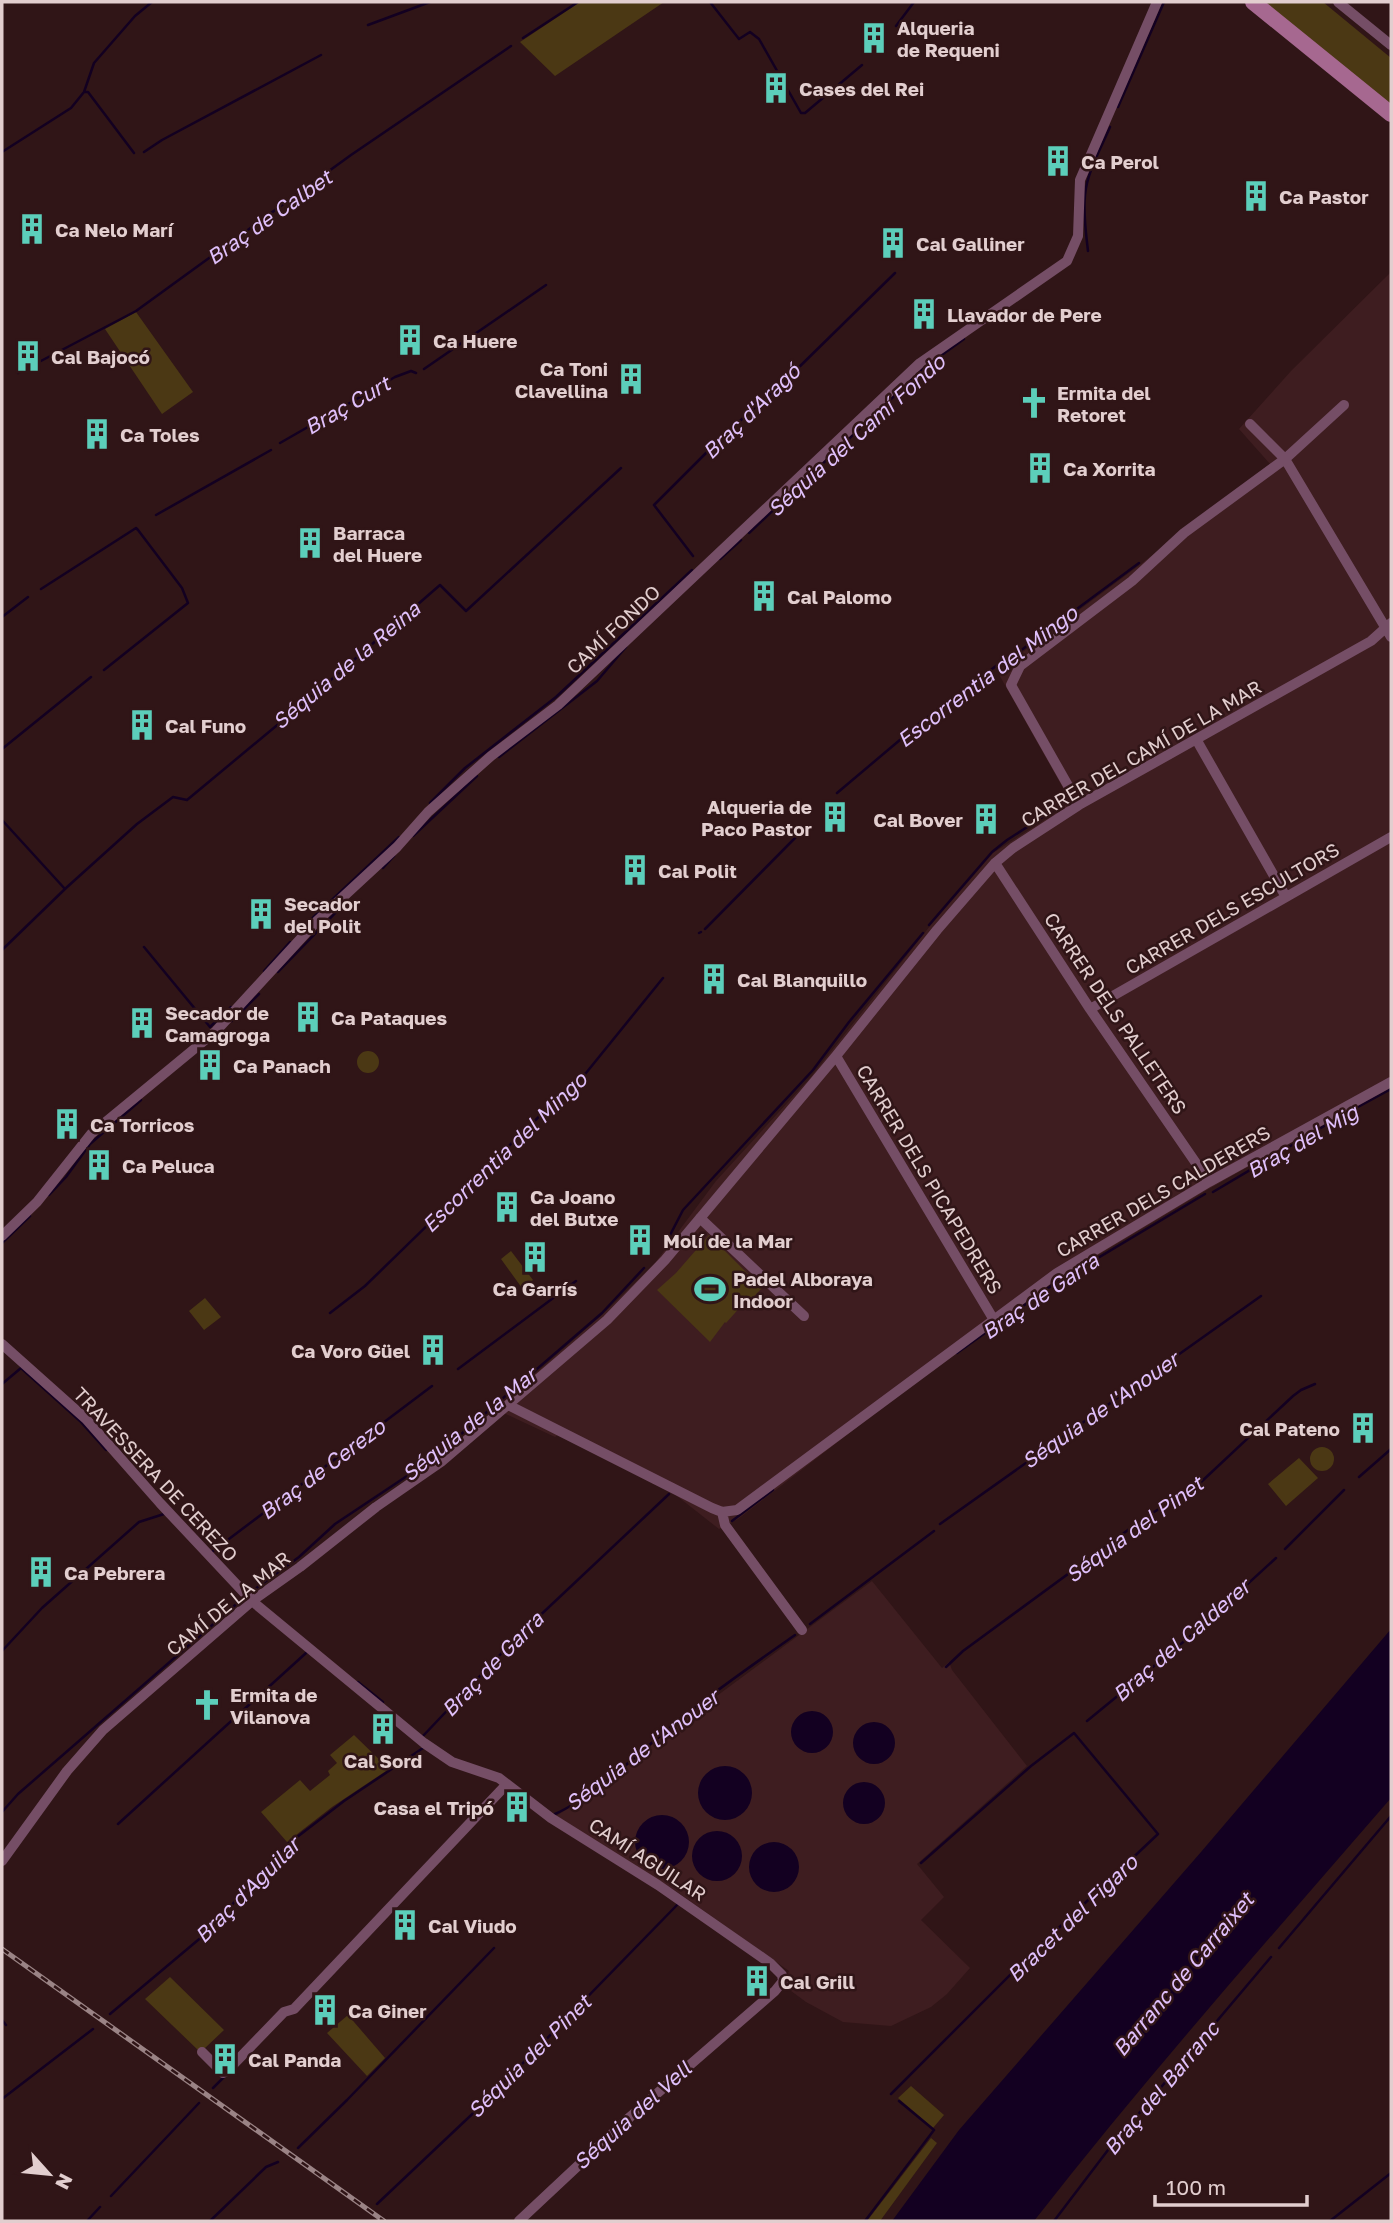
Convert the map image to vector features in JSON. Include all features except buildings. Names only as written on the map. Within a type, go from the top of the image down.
[{"type":"main road","points":[[1254,3],[1391,114]]},
{"type":"street","name":"CAMÍ FONDO","points":[[2,1236],[37,1202],[91,1134],[216,1031],[317,921],[397,847],[428,812],[491,756],[558,705],[920,363],[1067,261],[1078,236],[1080,180],[1157,2]]},
{"type":"street","points":[[1338,2],[1391,44]]},
{"type":"street","points":[[1079,805],[1011,685],[1020,666],[1132,582],[1184,533],[1284,459],[1344,405]]},
{"type":"street","points":[[1250,424],[1284,459],[1390,629]]},
{"type":"street","name":"CARRER DEL CAMÍ DE LA MAR","points":[[508,1405],[607,1320],[665,1260],[995,863],[1013,848],[1079,805],[1390,629]]},
{"type":"street","points":[[1196,739],[1286,897]]},
{"type":"street","name":"CARRER DELS ESCULTORS","points":[[1090,1009],[1391,837]]},
{"type":"street","name":"CARRER DELS PALLETERS","points":[[995,863],[1090,1009],[1209,1182]]},
{"type":"street","name":"CARRER DELS PICAPEDRERS","points":[[836,1056],[994,1320]]},
{"type":"street","name":"CARRER DELS CALDERERS","points":[[722,1512],[737,1510],[1057,1273],[1209,1182],[1391,1082]]},
{"type":"street","points":[[700,1218],[804,1317]]},
{"type":"street","name":"TRAVESSERA DE CEREZO","points":[[2,1344],[86,1419],[252,1601]]},
{"type":"street","points":[[508,1405],[722,1512],[725,1525],[802,1630]]},
{"type":"street","name":"CAMÍ DE LA MAR","points":[[2,1861],[85,1748],[103,1730],[252,1601],[376,1507],[441,1462],[508,1405]]},
{"type":"street","name":"CAMÍ AGUILAR","points":[[252,1601],[441,1756],[499,1779],[551,1818],[658,1885],[770,1962],[782,1975],[783,1981],[775,1991],[630,2117],[519,2221]]},
{"type":"street","points":[[202,2052],[219,2070],[223,2073],[227,2071],[284,2012],[294,2009],[506,1785]]},
{"type":"shaded area","points":[[580,2],[664,2],[555,76],[520,42]]},
{"type":"shaded area","points":[[1263,2],[1323,2],[1391,58],[1391,108]]},
{"type":"shaded area","points":[[1391,272],[1391,1086],[1207,1190],[1048,1285],[738,1519],[719,1529],[668,1489],[559,1434],[555,1437],[495,1409],[604,1313],[655,1263],[716,1181],[810,1078],[930,926],[993,853],[1065,807],[1063,788],[997,671],[1270,464],[1239,429],[1291,371]]},
{"type":"shaded area","points":[[136,312],[193,392],[162,414],[105,329]]},
{"type":"shaded area","points":[[368,1051],[376,1054],[379,1062],[376,1070],[368,1073],[360,1070],[357,1062],[360,1054]]},
{"type":"shaded area","name":"Padel Alboraya Indoor","points":[[709,1235],[762,1288],[725,1322],[710,1342],[657,1290],[676,1273]]},
{"type":"shaded area","points":[[511,1251],[533,1280],[522,1288],[501,1259]]},
{"type":"shaded area","points":[[205,1298],[221,1317],[204,1330],[189,1311]]},
{"type":"shaded area","points":[[1322,1447],[1331,1450],[1334,1459],[1331,1468],[1322,1471],[1313,1468],[1310,1459],[1313,1450]]},
{"type":"shaded area","points":[[1299,1458],[1318,1478],[1286,1506],[1268,1484]]},
{"type":"shaded area","points":[[872,1581],[942,1668],[949,1662],[952,1670],[1027,1766],[917,1864],[944,1897],[921,1920],[970,1968],[947,1994],[931,2007],[891,2026],[843,2022],[806,2002],[783,1985],[789,1971],[680,1894],[556,1816],[602,1787],[664,1735]]},
{"type":"shaded area","points":[[354,1735],[389,1769],[332,1807],[287,1842],[261,1812],[300,1780],[310,1791],[330,1775],[328,1771],[337,1763],[330,1755]]},
{"type":"shaded area","points":[[170,1977],[224,2030],[204,2049],[199,2051],[145,1999]]},
{"type":"shaded area","points":[[348,2015],[385,2058],[367,2076],[327,2033]]},
{"type":"shaded area","points":[[911,2086],[944,2115],[933,2128],[898,2098]]},
{"type":"shaded area","points":[[931,2138],[937,2143],[880,2221],[867,2221]]},
{"type":"water","name":"Barranc de Carraixet","points":[[1391,1629],[1391,1798],[1165,2060],[1034,2221],[892,2221],[959,2130]]},
{"type":"water","points":[[812,1711],[827,1717],[833,1732],[827,1747],[812,1753],[797,1747],[791,1732],[797,1717]]},
{"type":"water","points":[[874,1722],[889,1728],[895,1743],[889,1758],[874,1764],[859,1758],[853,1743],[859,1728]]},
{"type":"water","points":[[725,1766],[744,1774],[752,1793],[744,1812],[725,1820],[706,1812],[698,1793],[706,1774]]},
{"type":"water","points":[[864,1782],[879,1788],[885,1803],[879,1818],[864,1824],[849,1818],[843,1803],[849,1788]]},
{"type":"water","points":[[662,1815],[681,1823],[689,1842],[681,1861],[662,1869],[643,1861],[635,1842],[643,1823]]},
{"type":"water","points":[[717,1831],[735,1838],[742,1856],[735,1874],[717,1881],[699,1874],[692,1856],[699,1838]]},
{"type":"water","points":[[774,1842],[792,1849],[799,1867],[792,1885],[774,1892],[756,1885],[749,1867],[756,1849]]},
{"type":"waterway","points":[[2,152],[71,108],[84,92],[94,63],[135,16],[152,2]]},
{"type":"waterway","points":[[368,25],[430,2]]},
{"type":"waterway","name":"Braç de Calbet","points":[[523,38],[578,2]]},
{"type":"waterway","name":"Braç de Calbet","points":[[710,2],[739,39],[750,32],[759,39],[801,113],[805,113],[862,65]]},
{"type":"waterway","name":"Braç de Calbet","points":[[896,26],[914,2]]},
{"type":"waterway","name":"Séquia del Camí Fondo","points":[[1118,107],[1164,2]]},
{"type":"waterway","name":"Braç de Calbet","points":[[18,373],[136,311],[351,155],[511,46]]},
{"type":"waterway","points":[[144,152],[321,55]]},
{"type":"waterway","points":[[84,92],[88,92],[134,153]]},
{"type":"waterway","name":"Séquia del Camí Fondo","points":[[1088,251],[1084,209],[1086,186],[1110,127]]},
{"type":"waterway","name":"Braç d'Aragó","points":[[693,556],[654,505],[895,273]]},
{"type":"waterway","name":"Braç Curt","points":[[424,369],[546,285]]},
{"type":"waterway","name":"Séquia del Camí Fondo","points":[[749,533],[925,367],[964,339]]},
{"type":"waterway","name":"Braç Curt","points":[[280,443],[395,377],[411,371],[416,373]]},
{"type":"waterway","name":"Braç Curt","points":[[156,515],[271,450]]},
{"type":"waterway","name":"Séquia de la Reina","points":[[2,950],[137,824],[173,797],[187,800],[440,585],[466,611],[621,468]]},
{"type":"waterway","points":[[41,589],[136,528],[138,530],[182,588],[188,603],[104,670]]},
{"type":"waterway","name":"Séquia del Camí Fondo","points":[[720,559],[741,540]]},
{"type":"waterway","name":"Escorrentia del Mingo","points":[[837,793],[920,723],[1139,563]]},
{"type":"waterway","name":"Braç d'Aragó","points":[[430,803],[465,768],[556,697],[692,570]]},
{"type":"waterway","points":[[2,617],[28,597]]},
{"type":"waterway","name":"Séquia del Camí Fondo","points":[[499,757],[597,681],[626,647]]},
{"type":"waterway","points":[[2,749],[91,677]]},
{"type":"waterway","name":"Séquia del Camí Fondo","points":[[413,836],[477,776]]},
{"type":"waterway","name":"Séquia de la Mar","points":[[929,925],[992,852],[1061,805]]},
{"type":"waterway","points":[[2,820],[65,889]]},
{"type":"waterway","name":"Braç d'Aragó","points":[[302,928],[399,837]]},
{"type":"waterway","name":"Escorrentia del Mingo","points":[[705,929],[796,837]]},
{"type":"waterway","name":"Séquia del Camí Fondo","points":[[383,868],[394,856]]},
{"type":"waterway","name":"Séquia del Camí Fondo","points":[[278,972],[346,902]]},
{"type":"waterway","name":"Séquia de la Mar","points":[[668,1239],[683,1210],[813,1070],[923,933]]},
{"type":"waterway","name":"Braç d'Aragó","points":[[264,971],[290,942]]},
{"type":"waterway","name":"Braç d'Aragó","points":[[144,947],[210,1027],[231,1007]]},
{"type":"waterway","name":"Escorrentia del Mingo","points":[[330,1313],[365,1286],[586,1073],[663,978]]},
{"type":"waterway","name":"Séquia del Camí Fondo","points":[[232,1021],[259,994]]},
{"type":"waterway","name":"Braç del Mig","points":[[1213,1192],[1391,1089]]},
{"type":"waterway","name":"Séquia del Camí Fondo","points":[[49,1195],[90,1144],[141,1100]]},
{"type":"waterway","name":"Braç de Garra","points":[[957,1353],[1051,1286],[1205,1194]]},
{"type":"waterway","name":"Séquia del Camí Fondo","points":[[2,1243],[30,1216]]},
{"type":"waterway","name":"Séquia de la Mar","points":[[251,1592],[299,1557],[335,1524],[431,1460],[602,1313],[644,1268]]},
{"type":"waterway","name":"Braç de Cerezo","points":[[458,1369],[576,1281]]},
{"type":"waterway","name":"Séquia de l'Anouer","points":[[940,1524],[1261,1296]]},
{"type":"waterway","name":"Escorrentia del Mingo","points":[[2,1384],[21,1368],[80,1421],[106,1450]]},
{"type":"waterway","name":"Séquia del Pinet","points":[[946,1667],[963,1651],[1143,1519],[1200,1483],[1293,1396],[1315,1384]]},
{"type":"waterway","name":"Braç de Cerezo","points":[[213,1551],[432,1386]]},
{"type":"waterway","name":"Braç del Calderer","points":[[1359,1477],[1391,1449]]},
{"type":"waterway","name":"Braç de Garra","points":[[732,1521],[773,1490]]},
{"type":"waterway","name":"Braç del Calderer","points":[[1285,1549],[1344,1490]]},
{"type":"waterway","name":"Braç de Garra","points":[[422,1737],[515,1639],[669,1494]]},
{"type":"waterway","name":"Braç de Cerezo","points":[[2,1651],[42,1608],[139,1522],[164,1514]]},
{"type":"waterway","name":"Séquia de l'Anouer","points":[[810,1624],[934,1531]]},
{"type":"waterway","name":"Braç del Calderer","points":[[1087,1721],[1193,1634],[1276,1558]]},
{"type":"waterway","name":"Séquia de la Mar","points":[[2,1812],[18,1794],[241,1600]]},
{"type":"waterway","name":"Séquia de l'Anouer","points":[[555,1814],[585,1797],[674,1724],[795,1635]]},
{"type":"waterway","name":"Braç de Garra","points":[[118,1824],[306,1653]]},
{"type":"waterway","name":"Braç de Garra","points":[[358,1682],[383,1702]]},
{"type":"waterway","name":"Bracet del Figaro","points":[[891,2094],[1030,1955],[1158,1834],[1074,1733],[1031,1766],[921,1863]]},
{"type":"waterway","name":"Braç d'Aguilar","points":[[110,2014],[204,1935],[288,1844],[344,1801],[423,1748]]},
{"type":"waterway","name":"Braç del Barranc","points":[[1279,1948],[1391,1816]]},
{"type":"waterway","name":"Séquia del Pinet","points":[[377,2204],[485,2102],[678,1904]]},
{"type":"waterway","name":"Séquia de l'Anouer","points":[[298,2148],[494,1948]]},
{"type":"waterway","name":"Braç del Barranc","points":[[1054,2221],[1108,2150],[1271,1957]]},
{"type":"waterway","name":"Braç de Garra","points":[[2,2020],[6,2025]]},
{"type":"waterway","name":"Braç d'Aguilar","points":[[2,2099],[93,2029]]},
{"type":"waterway","points":[[213,2088],[224,2077]]},
{"type":"waterway","name":"Bracet del Figaro","points":[[865,2221],[934,2130],[899,2101]]},
{"type":"waterway","points":[[111,2196],[199,2103]]},
{"type":"waterway","name":"Séquia de l'Anouer","points":[[210,2221],[266,2167],[278,2162]]},
{"type":"waterway","points":[[1330,2221],[1391,2173]]},
{"type":"waterway","points":[[87,2221],[100,2207]]},
{"type":"railway","points":[[2,1949],[384,2221]]},
{"type":"place","name":"Alqueria de Requeni","points":[[874,38]]},
{"type":"place","name":"Cases del Rei","points":[[776,88]]},
{"type":"place","name":"Ca Perol","points":[[1058,161]]},
{"type":"place","name":"Ca Pastor","points":[[1256,196]]},
{"type":"place","name":"Ca Nelo Marí","points":[[32,229]]},
{"type":"place","name":"Cal Galliner","points":[[893,243]]},
{"type":"place","name":"Llavador de Pere","points":[[924,314]]},
{"type":"place","name":"Ca Huere","points":[[410,340]]},
{"type":"place","name":"Cal Bajocó","points":[[28,356]]},
{"type":"place","name":"Ca Toni Clavellina","points":[[631,379]]},
{"type":"place","name":"Ermita del Retoret","points":[[1034,403]]},
{"type":"place","name":"Ca Toles","points":[[97,434]]},
{"type":"place","name":"Ca Xorrita","points":[[1040,468]]},
{"type":"place","name":"Barraca del Huere","points":[[310,543]]},
{"type":"place","name":"Cal Palomo","points":[[764,596]]},
{"type":"place","name":"Cal Funo","points":[[142,725]]},
{"type":"place","name":"Alqueria de Paco Pastor","points":[[835,817]]},
{"type":"place","name":"Cal Bover","points":[[986,819]]},
{"type":"place","name":"Cal Polit","points":[[635,870]]},
{"type":"place","name":"Secador del Polit","points":[[261,914]]},
{"type":"place","name":"Cal Blanquillo","points":[[714,979]]},
{"type":"place","name":"Ca Pataques","points":[[308,1017]]},
{"type":"place","name":"Secador de Camagroga","points":[[142,1023]]},
{"type":"place","name":"Ca Panach","points":[[210,1065]]},
{"type":"place","name":"Ca Torricos","points":[[67,1124]]},
{"type":"place","name":"Ca Peluca","points":[[99,1165]]},
{"type":"place","name":"Ca Joano del Butxe","points":[[507,1207]]},
{"type":"place","name":"Molí de la Mar","points":[[640,1240]]},
{"type":"place","name":"Ca Garrís","points":[[535,1257]]},
{"type":"place","name":"Padel Alboraya Indoor","points":[[710,1289]]},
{"type":"place","name":"Ca Voro Güel","points":[[433,1350]]},
{"type":"place","name":"Cal Pateno","points":[[1363,1428]]},
{"type":"place","name":"Ca Pebrera","points":[[41,1572]]},
{"type":"place","name":"Ermita de Vilanova","points":[[207,1705]]},
{"type":"place","name":"Cal Sord","points":[[383,1729]]},
{"type":"place","name":"Casa el Tripó","points":[[517,1807]]},
{"type":"place","name":"Cal Viudo","points":[[405,1925]]},
{"type":"place","name":"Cal Grill","points":[[757,1981]]},
{"type":"place","name":"Ca Giner","points":[[325,2010]]},
{"type":"place","name":"Cal Panda","points":[[225,2059]]},
{"type":"water label","name":"Séquia del Vell","points":[[632,2115]]}]
